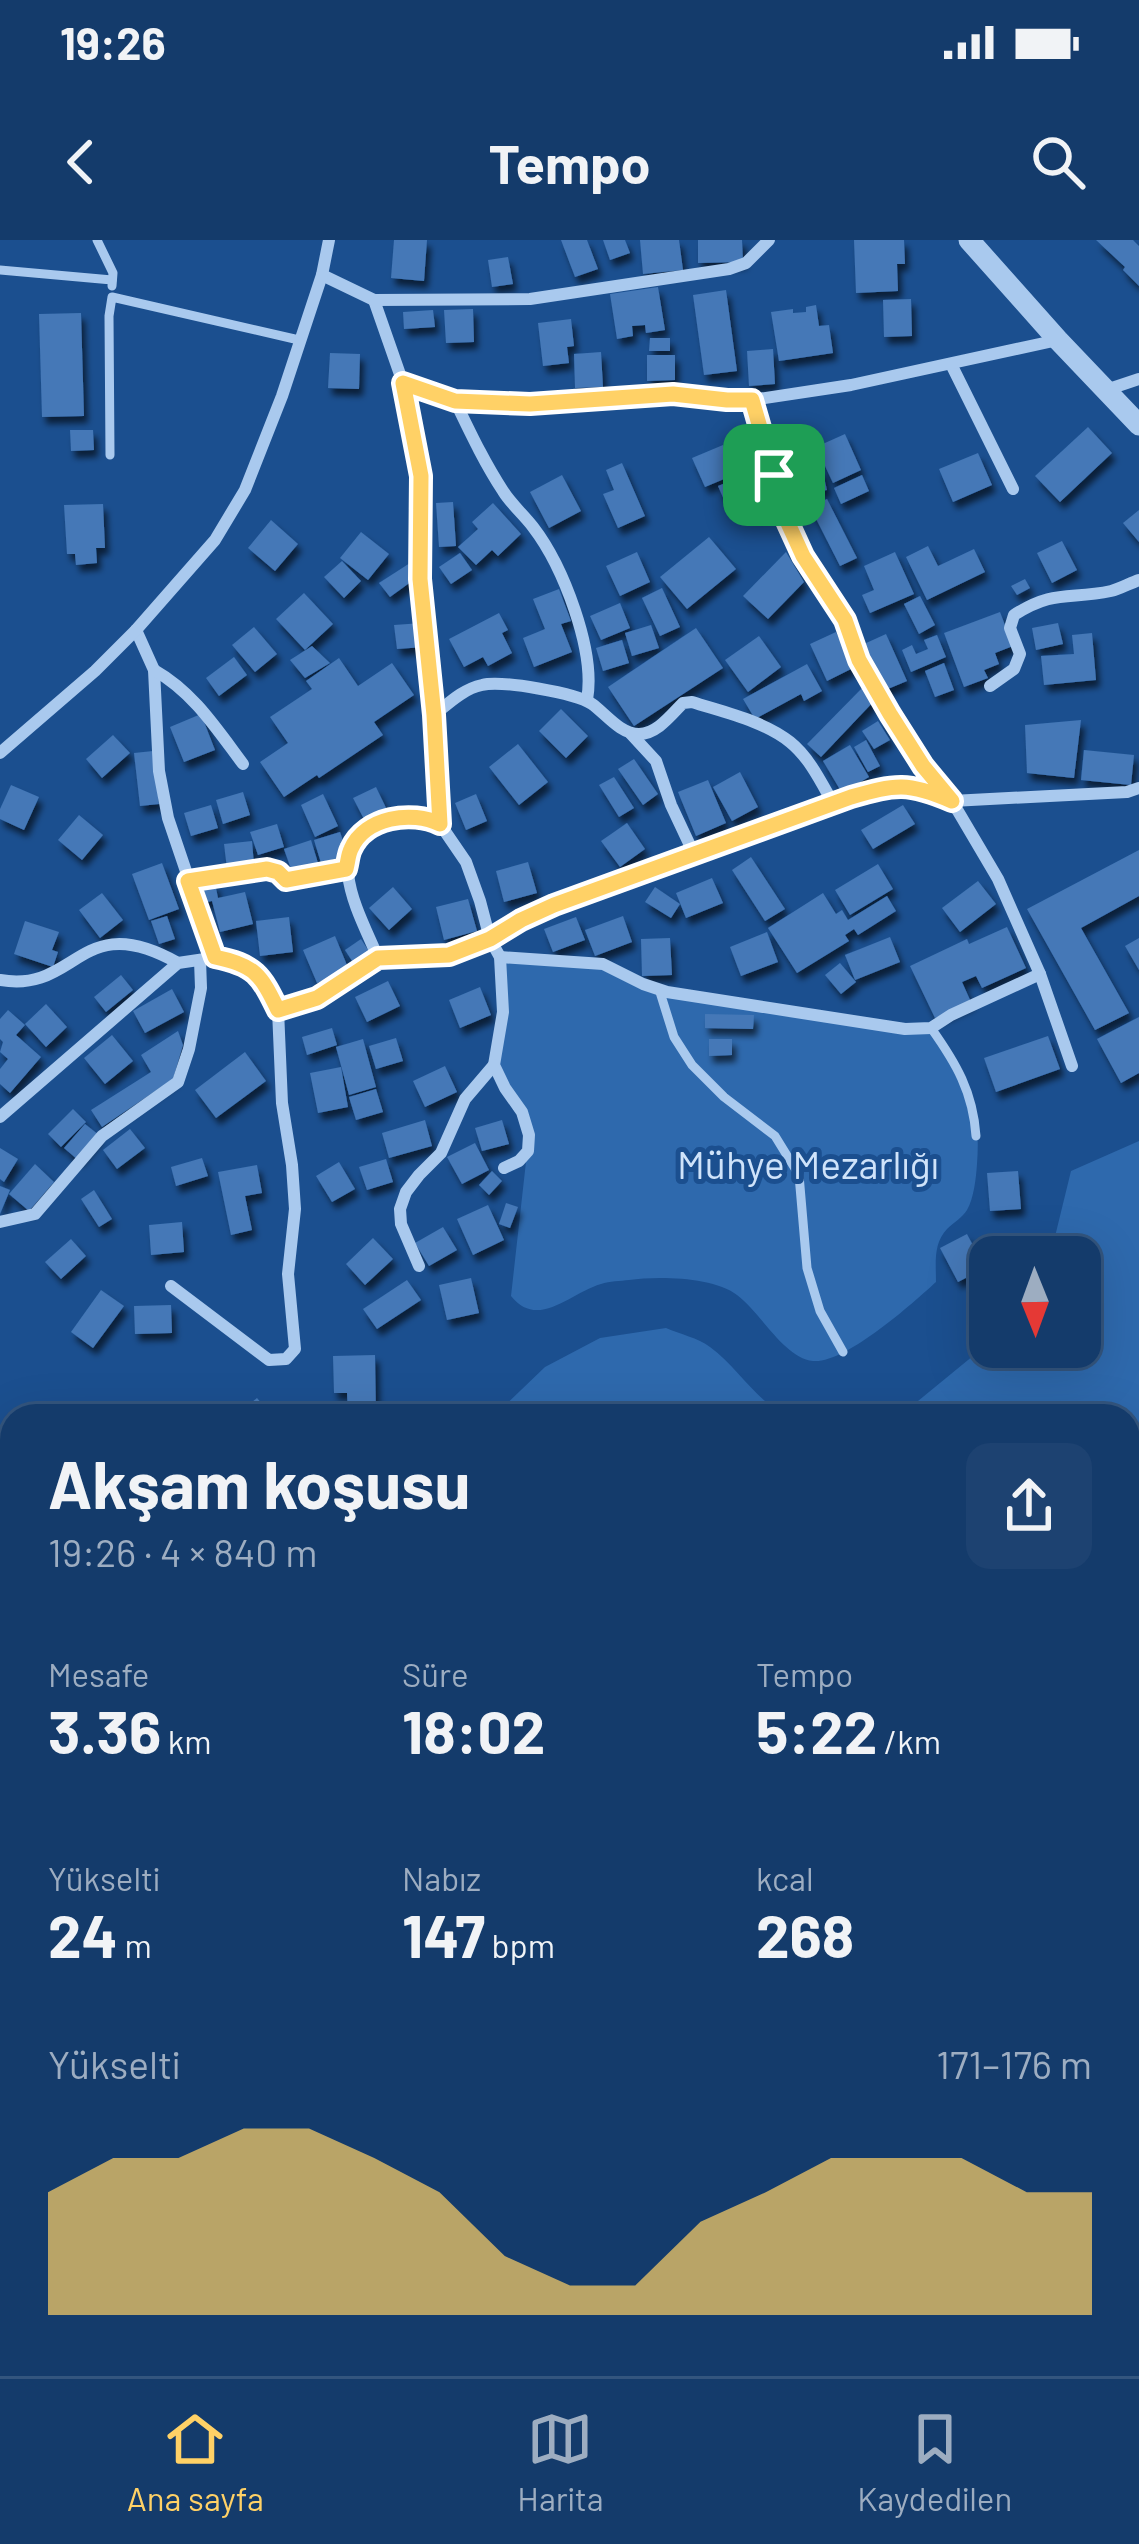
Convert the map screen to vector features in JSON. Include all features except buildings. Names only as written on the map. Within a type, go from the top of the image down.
[{"type":"street","points":[[0,753],[136,631],[215,540],[245,490],[283,396],[329,240]]},
{"type":"street","points":[[322,275],[374,300],[530,299],[729,269],[746,263],[769,240]]},
{"type":"street","points":[[969,240],[1139,425]]},
{"type":"street","points":[[374,300],[403,383],[421,476],[420,579],[440,824]]},
{"type":"street","points":[[403,383],[455,401],[530,404],[673,394],[752,400],[850,385],[1058,340]]},
{"type":"street","points":[[951,364],[1013,489]]},
{"type":"street","points":[[1106,391],[1139,379]]},
{"type":"street","points":[[752,400],[787,521],[803,556],[845,620],[859,660],[890,714],[952,801],[998,879],[1040,974],[1072,1066]]},
{"type":"street","points":[[455,401],[506,497],[551,554],[586,651],[591,679],[587,700]]},
{"type":"street","points":[[990,686],[1014,669],[1020,654],[1010,628],[1014,614],[1060,595],[1111,591],[1139,580]]},
{"type":"street","points":[[0,1222],[35,1214],[102,1136],[178,1082],[188,1049],[208,958],[159,771],[154,670],[136,631]]},
{"type":"street","points":[[154,670],[176,682],[243,764]]},
{"type":"street","points":[[434,715],[458,694],[483,684],[516,685],[587,700],[656,761],[694,854]]},
{"type":"street","points":[[630,734],[643,735],[657,728],[683,703],[717,710],[790,741],[834,805]]},
{"type":"street","points":[[278,1010],[317,998],[378,958],[449,955],[554,905],[876,790],[902,785],[952,801],[1139,788]]},
{"type":"street","points":[[378,958],[346,869],[352,846],[365,830],[386,820],[426,817],[440,824],[466,862],[500,957],[502,1012],[494,1065],[465,1099],[441,1153],[406,1192],[400,1209],[419,1266]]},
{"type":"street","points":[[188,881],[267,869],[286,880],[346,869]]},
{"type":"street","points":[[0,980],[25,983],[39,979],[89,950],[114,943],[137,944],[178,963]]},
{"type":"street","points":[[500,957],[603,964],[659,989],[905,1028],[931,1028],[1040,974]]},
{"type":"street","points":[[0,1117],[178,963],[208,958],[252,968],[278,1010],[282,1103],[295,1209],[288,1274],[295,1349],[286,1359],[269,1360],[171,1286]]},
{"type":"street","points":[[494,1065],[522,1112],[529,1135],[528,1150],[504,1168]]},
{"type":"lane","points":[[97,240],[112,280],[110,454]]},
{"type":"lane","points":[[0,271],[112,280]]},
{"type":"lane","points":[[112,297],[299,340]]},
{"type":"lane","points":[[659,989],[674,1037],[692,1065],[775,1136],[799,1175],[807,1268],[820,1311],[843,1352]]},
{"type":"lane","points":[[931,1028],[963,1076],[976,1136]]},
{"type":"green space","name":"Mühye Mezarlığı","points":[[500,957],[603,964],[643,984],[931,1028],[964,1074],[978,1145],[971,1200],[939,1241],[936,1282],[860,1343],[813,1361],[792,1352],[737,1295],[700,1281],[611,1282],[543,1310],[521,1306],[511,1296],[529,1135],[494,1065],[503,1012]]},
{"type":"green space","points":[[1139,1141],[1139,1404],[912,1404],[969,1359],[969,1368],[1101,1368],[1101,1236],[1055,1236],[1071,1171]]},
{"type":"green space","points":[[666,1328],[710,1347],[769,1404],[506,1404],[545,1367],[600,1338]]},
{"type":"route","points":[[403,383],[455,401],[530,404],[673,394],[752,400],[774,475],[803,556],[845,620],[859,660],[923,766],[952,801],[902,785],[851,797],[554,905],[449,955],[378,958],[317,998],[278,1010],[252,968],[215,957],[188,881],[267,869],[286,880],[346,869],[352,846],[365,830],[404,817],[426,817],[440,824],[420,579],[421,476],[403,383]]}]
